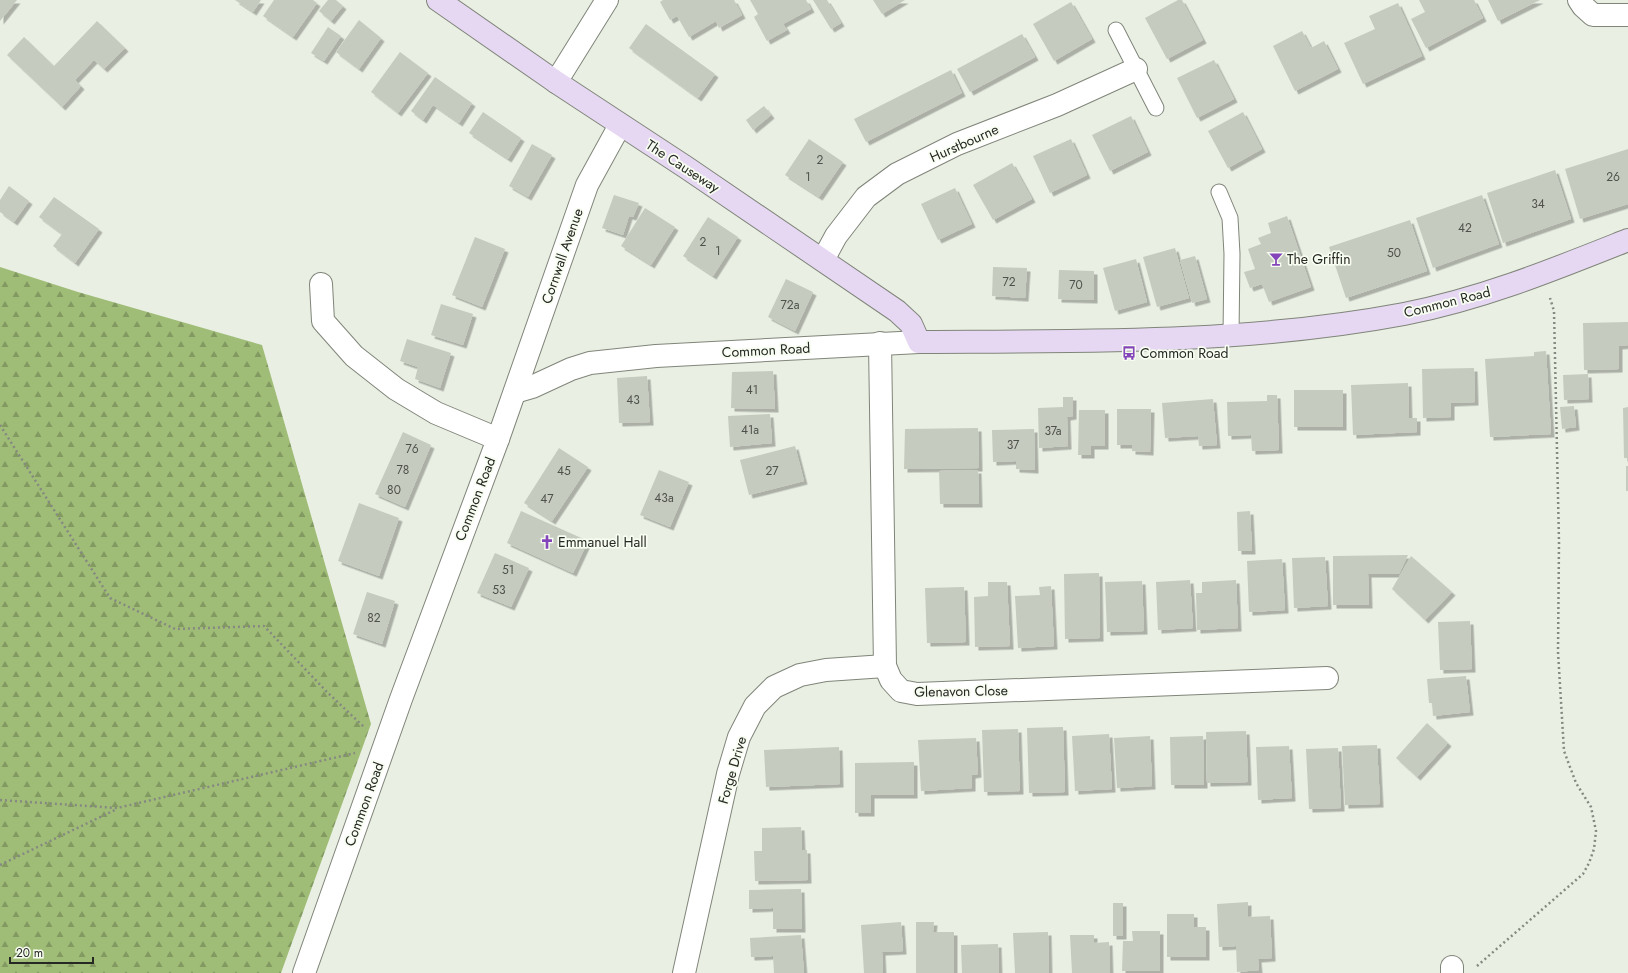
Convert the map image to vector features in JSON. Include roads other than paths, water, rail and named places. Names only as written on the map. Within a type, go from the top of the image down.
[{"type":"street","name":"The Causeway","points":[[438,0],[556,82],[687,168],[898,311],[911,324],[918,342]]},
{"type":"street","points":[[556,82],[607,0]]},
{"type":"street","points":[[1579,0],[1593,15],[1628,15]]},
{"type":"street","name":"Hurstbourne","points":[[823,260],[836,236],[866,197],[897,174],[957,144],[1057,105],[1136,70]]},
{"type":"street","name":"Cornwall Avenue","points":[[515,392],[587,185],[620,125]]},
{"type":"street","name":"Common Road","points":[[304,973],[384,746],[515,392],[532,387],[571,369],[590,363],[656,356],[880,343],[1057,342],[1231,336],[1334,324],[1405,314],[1478,296],[1543,274],[1628,240]]},
{"type":"street","points":[[321,284],[323,321],[354,356],[396,389],[436,413],[498,439]]},
{"type":"street","name":"Glenavon Close","points":[[880,343],[885,666],[891,680],[901,691],[917,694],[1327,678]]},
{"type":"street","name":"Forge Drive","points":[[684,973],[728,774],[739,737],[755,706],[774,687],[800,675],[826,670],[885,666]]},
{"type":"lane","points":[[1116,30],[1156,108]]},
{"type":"lane","points":[[1219,192],[1230,218],[1232,254],[1231,336]]},
{"type":"place","name":"The Griffin","points":[[1276,259]]},
{"type":"place","name":"Common Road","points":[[1129,353]]},
{"type":"place","name":"Emmanuel Hall","points":[[547,542]]}]
